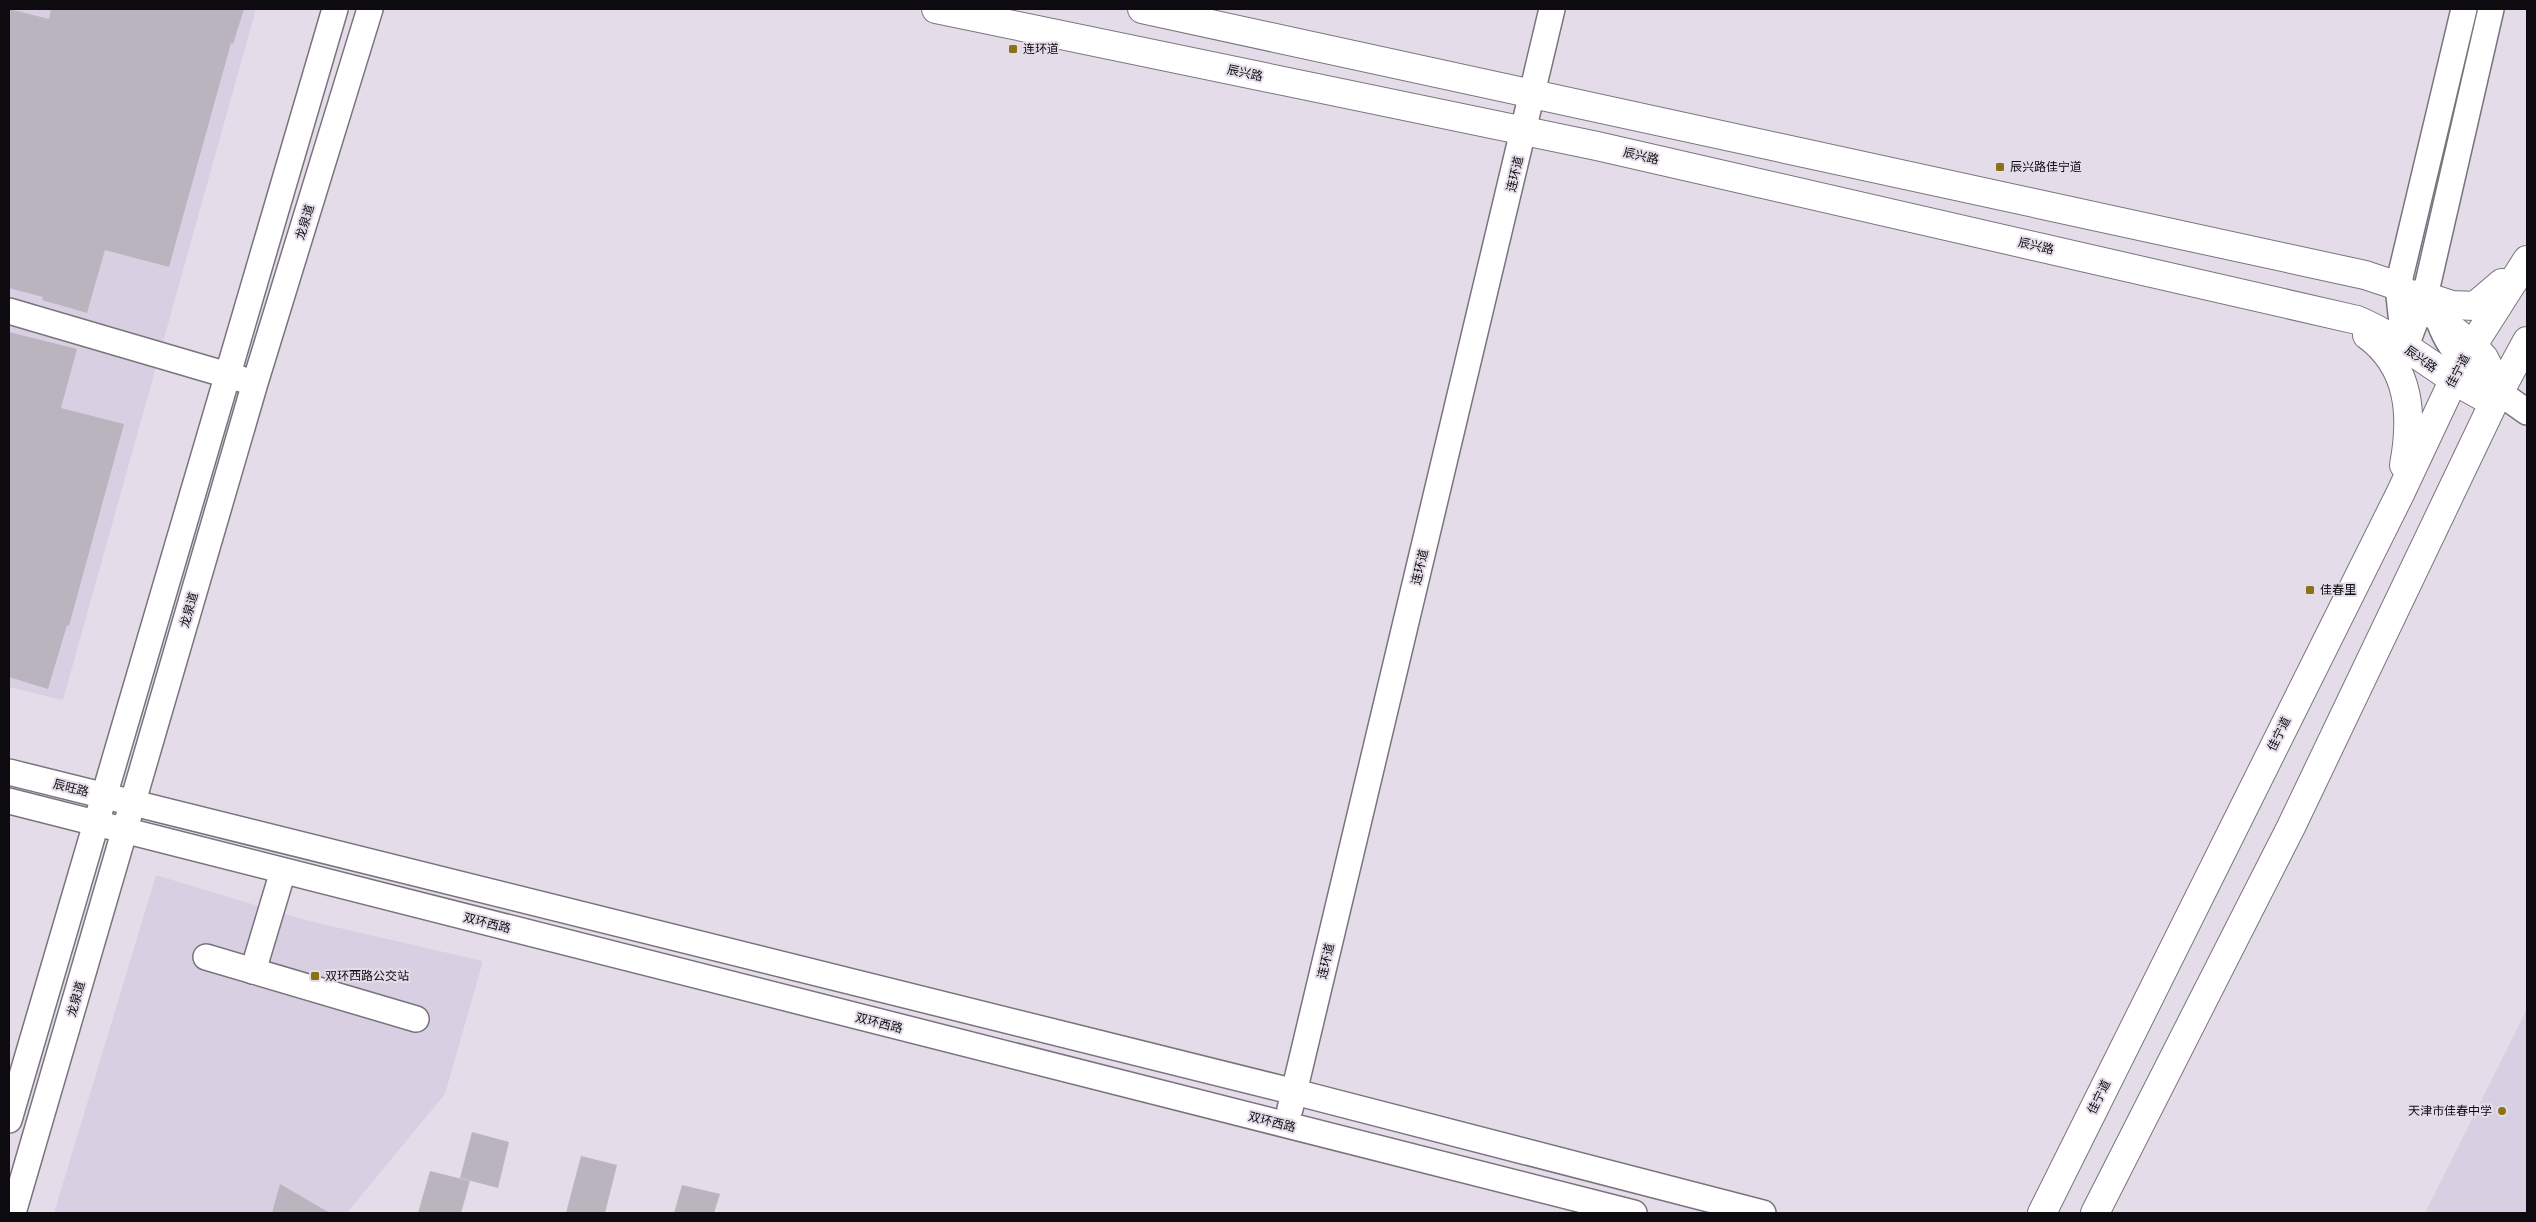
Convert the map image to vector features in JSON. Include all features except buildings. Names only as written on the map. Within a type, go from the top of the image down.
[{"type":"main road","name":"辰兴路","points":[[936,9],[1518,130],[2337,315],[2376,328],[2405,348],[2462,363],[2484,358],[2493,376],[2495,394]]},
{"type":"main road","name":"辰兴路","points":[[1142,9],[2365,275],[2398,286],[2430,304],[2462,363],[2495,394]]},
{"type":"main road","points":[[2430,304],[2475,306],[2485,300],[2527,260]]},
{"type":"main road","name":"佳宁道","points":[[2042,1213],[2400,494],[2462,363],[2527,260]]},
{"type":"main road","points":[[2337,315],[2372,339],[2386,353],[2404,384],[2410,418],[2400,494]]},
{"type":"main road","points":[[2095,1213],[2291,828],[2495,394],[2527,341]]},
{"type":"street","points":[[9,1120],[335,9]]},
{"type":"street","name":"龙泉道","points":[[13,1213],[255,383],[370,9]]},
{"type":"street","points":[[1526,92],[1539,9]]},
{"type":"street","name":"连环道","points":[[1278,1123],[1526,92],[1552,9]]},
{"type":"street","points":[[2405,348],[2398,286],[2464,9]]},
{"type":"street","points":[[2405,348],[2430,304],[2432,259],[2490,9]]},
{"type":"street","points":[[9,311],[255,383]]},
{"type":"street","points":[[2495,394],[2527,412]]},
{"type":"street","name":"辰旺路","points":[[9,772],[133,803]]},
{"type":"street","points":[[9,801],[126,830]]},
{"type":"street","points":[[133,803],[1286,1090],[1763,1213]]},
{"type":"street","name":"双环西路","points":[[126,830],[1634,1213]]},
{"type":"street","points":[[253,971],[283,871]]},
{"type":"street","points":[[206,957],[416,1020]]},
{"type":"shaded area","points":[[9,9],[256,9],[63,700],[9,687]]},
{"type":"shaded area","points":[[156,875],[305,920],[483,961],[445,1094],[347,1213],[54,1213]]},
{"type":"shaded area","name":"天津市佳春中学","points":[[2527,1009],[2527,1213],[2425,1213]]},
{"type":"place","name":"连环道","points":[[1013,49]]},
{"type":"place","name":"辰兴路佳宁道","points":[[2000,167]]},
{"type":"place","name":"佳春里","points":[[2310,590]]},
{"type":"place","name":"双环西路公交站","points":[[315,976]]},
{"type":"place","name":"天津市佳春中学","points":[[2502,1111]]}]
